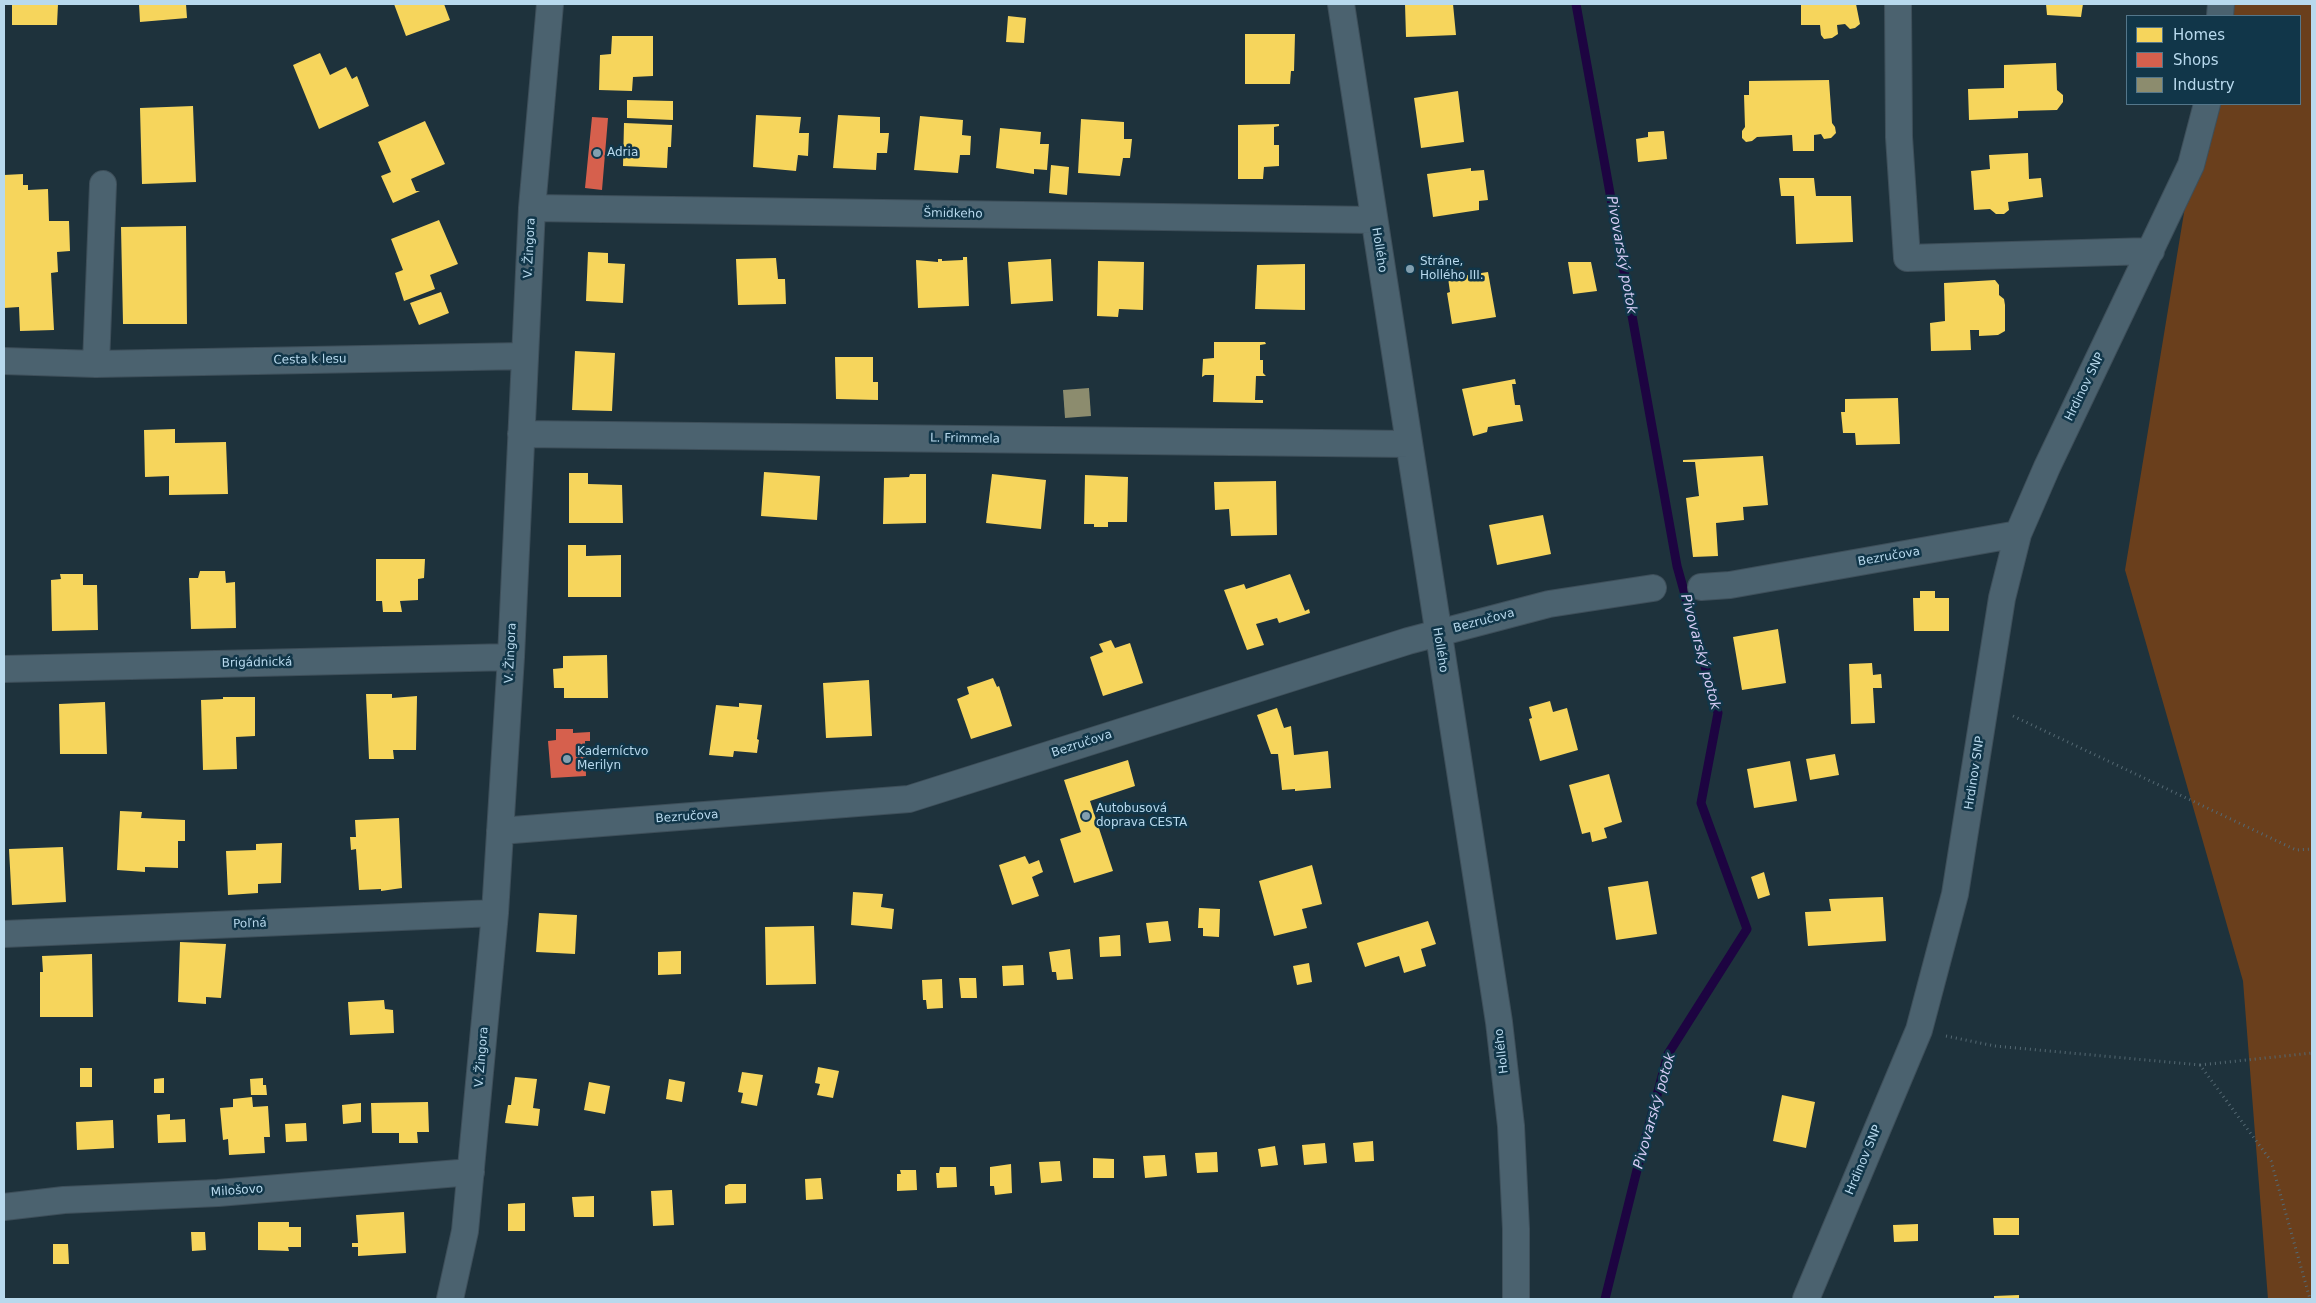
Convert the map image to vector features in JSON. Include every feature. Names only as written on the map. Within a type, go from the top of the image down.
[{"type":"street","name":"V. Žingora","points":[[450,1299],[465,1231],[495,913],[511,657],[532,208],[550,4]]},
{"type":"street","name":"Hollého","points":[[1341,4],[1500,1031],[1511,1126],[1516,1230],[1516,1299]]},
{"type":"street","points":[[1898,4],[1899,137],[1907,258],[2151,251]]},
{"type":"street","name":"Hrdinov SNP","points":[[1806,1299],[1919,1030],[1955,894],[1987,704],[2002,598],[2018,534],[2047,467],[2191,165],[2207,105]]},
{"type":"street","points":[[96,364],[103,184]]},
{"type":"street","name":"Šmidkeho","points":[[532,208],[1374,220]]},
{"type":"street","name":"Cesta k lesu","points":[[4,361],[96,364],[524,356]]},
{"type":"street","name":"L. Frimmela","points":[[521,434],[1408,444]]},
{"type":"street","name":"Bezručova","points":[[1701,587],[1730,585],[2018,534]]},
{"type":"street","name":"Bezručova","points":[[500,831],[908,799],[1408,641],[1549,604],[1654,588]]},
{"type":"street","name":"Brigádnická","points":[[4,669],[511,657]]},
{"type":"street","name":"Poľná","points":[[4,934],[495,913]]},
{"type":"street","name":"Milošovo","points":[[4,1208],[64,1200],[218,1193],[471,1172]]},
{"type":"path","points":[[1987,704],[2296,850],[2312,849]]},
{"type":"path","points":[[1919,1030],[1996,1046],[2200,1066],[2312,1053]]},
{"type":"path","points":[[2200,1066],[2272,1161],[2310,1299]]},
{"type":"shaded area","points":[[2219,4],[2312,4],[2312,1299],[2268,1299],[2243,981],[2125,570],[2202,105],[2301,105],[2301,15],[2217,15]]},
{"type":"building: Homes","points":[[12,4],[58,4],[57,25],[12,25]]},
{"type":"building: Homes","points":[[139,4],[186,4],[187,18],[140,22]]},
{"type":"building: Homes","points":[[394,4],[444,4],[450,20],[406,36]]},
{"type":"building: Homes","points":[[1405,4],[1453,4],[1456,35],[1406,37]]},
{"type":"building: Homes","points":[[1801,4],[1856,4],[1860,24],[1850,29],[1845,24],[1837,25],[1838,34],[1832,38],[1824,39],[1821,35],[1820,25],[1801,25]]},
{"type":"building: Homes","points":[[2046,4],[2083,4],[2081,17],[2047,15]]},
{"type":"building: Homes","points":[[1008,16],[1026,18],[1024,43],[1006,42]]},
{"type":"building: Homes","points":[[1245,34],[1295,34],[1294,71],[1291,71],[1290,84],[1245,84]]},
{"type":"building: Homes","points":[[612,36],[653,36],[653,76],[633,77],[632,91],[599,90],[600,55],[611,54]]},
{"type":"building: Homes","points":[[320,53],[330,75],[346,67],[352,79],[357,76],[369,106],[319,129],[293,65]]},
{"type":"building: Homes","points":[[2056,63],[2057,90],[2063,95],[2063,102],[2057,110],[2018,111],[2018,118],[1969,120],[1968,89],[2004,88],[2004,65]]},
{"type":"building: Homes","points":[[1829,80],[1832,123],[1836,133],[1831,138],[1824,139],[1821,134],[1814,135],[1814,151],[1793,151],[1792,135],[1757,137],[1752,141],[1746,142],[1742,138],[1742,131],[1745,127],[1744,95],[1749,95],[1749,81]]},
{"type":"building: Homes","points":[[1458,91],[1464,142],[1421,148],[1414,98]]},
{"type":"building: Homes","points":[[627,100],[673,101],[673,120],[627,118]]},
{"type":"building: Homes","points":[[193,106],[196,182],[142,184],[140,108]]},
{"type":"building: Homes","points":[[756,115],[801,117],[799,133],[809,133],[808,156],[798,155],[796,171],[753,167]]},
{"type":"building: Homes","points":[[838,115],[880,117],[880,133],[889,133],[887,153],[877,153],[876,170],[833,168]]},
{"type":"building: Homes","points":[[920,116],[963,120],[962,135],[971,136],[970,155],[960,155],[958,173],[914,170]]},
{"type":"building: Homes","points":[[1081,119],[1124,122],[1124,139],[1132,139],[1130,158],[1123,158],[1120,176],[1078,173]]},
{"type":"building: Homes","points":[[425,121],[445,164],[411,179],[416,191],[420,191],[393,203],[381,176],[391,172],[378,142]]},
{"type":"building: Homes","points":[[624,123],[672,125],[671,147],[668,147],[667,168],[623,166]]},
{"type":"building: Homes","points":[[1279,124],[1279,126],[1274,127],[1274,145],[1279,145],[1279,166],[1264,167],[1263,179],[1238,179],[1238,125]]},
{"type":"building: Homes","points":[[1000,128],[1041,132],[1040,144],[1049,144],[1047,170],[1034,169],[1034,174],[996,168]]},
{"type":"building: Homes","points":[[1664,131],[1667,159],[1638,162],[1636,139],[1648,137],[1648,132]]},
{"type":"building: Homes","points":[[2028,153],[2029,179],[2041,178],[2043,197],[2008,202],[2009,210],[2004,214],[1996,214],[1990,209],[1974,210],[1971,171],[1990,169],[1989,155]]},
{"type":"building: Homes","points":[[1051,165],[1069,167],[1067,195],[1049,193]]},
{"type":"building: Homes","points":[[1471,168],[1471,171],[1484,170],[1488,200],[1479,201],[1479,210],[1433,217],[1427,174]]},
{"type":"building: Homes","points":[[23,174],[23,185],[28,185],[28,190],[48,189],[49,221],[69,221],[70,251],[57,252],[58,272],[51,273],[54,330],[20,331],[19,307],[4,308],[4,175]]},
{"type":"building: Homes","points":[[1779,178],[1814,178],[1816,196],[1851,196],[1853,242],[1796,244],[1794,196],[1781,196]]},
{"type":"building: Homes","points":[[439,220],[458,264],[430,275],[435,289],[404,301],[395,273],[403,270],[391,239]]},
{"type":"building: Homes","points":[[186,226],[187,324],[123,324],[121,227]]},
{"type":"building: Homes","points":[[588,252],[608,253],[608,263],[625,264],[623,303],[586,301]]},
{"type":"building: Homes","points":[[963,257],[967,257],[969,306],[918,308],[916,260],[938,262],[938,259],[942,259],[942,261],[963,260]]},
{"type":"building: Homes","points":[[776,258],[778,279],[785,279],[786,304],[738,305],[736,259]]},
{"type":"building: Homes","points":[[1051,259],[1053,301],[1011,304],[1008,262]]},
{"type":"building: Homes","points":[[1098,261],[1144,262],[1143,310],[1119,309],[1118,317],[1097,316]]},
{"type":"building: Homes","points":[[1568,262],[1591,262],[1597,291],[1573,294]]},
{"type":"building: Homes","points":[[1305,264],[1305,310],[1255,309],[1257,265]]},
{"type":"building: Homes","points":[[1488,272],[1496,317],[1452,324],[1447,293],[1450,292],[1448,278]]},
{"type":"building: Homes","points":[[1995,280],[1999,285],[1999,295],[2004,299],[2005,331],[1998,335],[1979,336],[1979,330],[1970,330],[1971,350],[1931,351],[1930,323],[1945,321],[1944,283]]},
{"type":"building: Homes","points":[[441,292],[449,313],[419,325],[410,303]]},
{"type":"building: Homes","points":[[1214,342],[1265,342],[1266,344],[1260,345],[1260,360],[1263,360],[1263,373],[1266,376],[1256,376],[1255,400],[1263,400],[1263,403],[1213,402],[1214,375],[1202,377],[1203,359],[1214,358]]},
{"type":"building: Homes","points":[[575,351],[615,353],[612,411],[572,410]]},
{"type":"building: Homes","points":[[835,357],[873,357],[873,382],[878,382],[878,400],[836,399]]},
{"type":"building: Homes","points":[[1515,379],[1516,384],[1512,384],[1515,405],[1520,405],[1523,421],[1488,427],[1487,432],[1473,436],[1462,389]]},
{"type":"building: Homes","points":[[1898,398],[1900,444],[1856,445],[1855,433],[1843,433],[1841,412],[1845,412],[1845,399]]},
{"type":"building: Homes","points":[[175,429],[175,443],[226,442],[228,494],[169,495],[169,476],[145,477],[144,430]]},
{"type":"building: Homes","points":[[1763,456],[1768,505],[1743,507],[1744,520],[1716,523],[1718,556],[1693,557],[1686,498],[1699,496],[1695,462],[1683,462],[1683,460]]},
{"type":"building: Homes","points":[[764,472],[820,476],[817,520],[761,516]]},
{"type":"building: Homes","points":[[569,473],[588,473],[588,484],[622,485],[623,523],[569,523]]},
{"type":"building: Homes","points":[[910,474],[926,474],[926,523],[883,524],[884,478],[909,477]]},
{"type":"building: Homes","points":[[992,474],[1046,480],[1041,529],[986,523]]},
{"type":"building: Homes","points":[[1085,475],[1128,477],[1127,522],[1108,522],[1108,527],[1094,527],[1094,524],[1084,524]]},
{"type":"building: Homes","points":[[1276,481],[1277,535],[1231,536],[1229,509],[1215,510],[1214,482]]},
{"type":"building: Homes","points":[[1543,515],[1551,554],[1497,565],[1489,525]]},
{"type":"building: Homes","points":[[568,545],[586,545],[586,556],[621,555],[621,597],[568,597]]},
{"type":"building: Homes","points":[[376,559],[425,559],[424,578],[418,579],[418,600],[400,601],[402,612],[383,612],[382,601],[376,601]]},
{"type":"building: Homes","points":[[200,571],[225,571],[226,583],[235,582],[236,628],[191,629],[189,578],[198,578]]},
{"type":"building: Homes","points":[[60,574],[83,574],[83,585],[97,585],[98,630],[52,631],[51,580],[61,579]]},
{"type":"building: Homes","points":[[1290,574],[1305,611],[1309,609],[1310,613],[1279,623],[1277,618],[1256,624],[1264,645],[1247,650],[1224,590],[1244,584],[1246,589]]},
{"type":"building: Homes","points":[[1920,591],[1935,591],[1935,598],[1949,598],[1949,631],[1914,631],[1913,598],[1920,598]]},
{"type":"building: Homes","points":[[1778,629],[1786,683],[1742,690],[1733,637]]},
{"type":"building: Homes","points":[[1111,640],[1115,648],[1130,643],[1143,683],[1103,696],[1090,657],[1103,652],[1099,644]]},
{"type":"building: Homes","points":[[607,655],[608,698],[564,698],[564,688],[554,688],[553,669],[563,668],[563,656]]},
{"type":"building: Homes","points":[[1872,663],[1873,675],[1881,674],[1882,688],[1873,688],[1875,723],[1851,724],[1849,664]]},
{"type":"building: Homes","points":[[993,678],[997,687],[999,686],[1012,726],[971,739],[957,699],[969,694],[967,687]]},
{"type":"building: Homes","points":[[869,680],[872,736],[826,738],[823,683]]},
{"type":"building: Homes","points":[[366,694],[392,694],[392,698],[417,696],[416,750],[393,750],[394,759],[369,759]]},
{"type":"building: Homes","points":[[223,697],[255,697],[255,736],[236,737],[237,769],[203,770],[201,700],[223,699]]},
{"type":"building: Homes","points":[[1550,701],[1553,712],[1567,708],[1578,750],[1540,761],[1529,719],[1532,718],[1529,707]]},
{"type":"building: Homes","points":[[105,702],[107,754],[60,754],[59,704]]},
{"type":"building: Homes","points":[[739,703],[762,705],[757,753],[734,751],[733,757],[709,755],[716,705],[739,707]]},
{"type":"building: Homes","points":[[1277,708],[1284,728],[1291,726],[1294,755],[1328,751],[1331,788],[1295,791],[1295,789],[1282,790],[1278,754],[1271,754],[1257,715]]},
{"type":"building: Homes","points":[[1835,754],[1839,775],[1810,780],[1806,759]]},
{"type":"building: Homes","name":"Autobusová doprava CESTA","points":[[1128,760],[1135,786],[1090,801],[1113,871],[1074,883],[1060,839],[1081,832],[1064,780]]},
{"type":"building: Homes","points":[[1790,761],[1797,801],[1754,808],[1747,769]]},
{"type":"building: Homes","points":[[1609,774],[1622,822],[1604,828],[1607,838],[1592,842],[1590,832],[1582,834],[1569,785]]},
{"type":"building: Homes","points":[[120,811],[142,812],[141,818],[185,820],[185,841],[178,841],[178,868],[145,867],[145,872],[117,870]]},
{"type":"building: Homes","points":[[399,818],[402,888],[381,891],[381,889],[359,890],[356,849],[351,850],[350,837],[356,837],[355,820]]},
{"type":"building: Homes","points":[[282,843],[281,883],[258,884],[258,893],[228,895],[226,851],[256,850],[256,844]]},
{"type":"building: Homes","points":[[63,847],[66,902],[12,905],[9,849]]},
{"type":"building: Homes","points":[[1025,856],[1029,864],[1039,860],[1043,872],[1032,877],[1039,896],[1012,905],[999,865]]},
{"type":"building: Homes","points":[[1312,865],[1322,904],[1302,909],[1307,928],[1274,936],[1259,881]]},
{"type":"building: Homes","points":[[1764,872],[1770,895],[1758,899],[1751,877]]},
{"type":"building: Homes","points":[[1648,881],[1657,934],[1616,940],[1608,887]]},
{"type":"building: Homes","points":[[853,892],[883,894],[881,907],[894,909],[892,929],[851,925]]},
{"type":"building: Homes","points":[[1883,897],[1886,941],[1808,946],[1805,912],[1831,911],[1829,899]]},
{"type":"building: Homes","points":[[1199,908],[1220,909],[1219,937],[1203,936],[1203,928],[1198,928]]},
{"type":"building: Homes","points":[[539,913],[577,915],[575,954],[536,952]]},
{"type":"building: Homes","points":[[1168,921],[1171,941],[1149,943],[1146,923]]},
{"type":"building: Homes","points":[[1428,921],[1436,944],[1421,949],[1426,966],[1404,973],[1399,956],[1365,967],[1357,943]]},
{"type":"building: Homes","points":[[814,926],[816,984],[766,985],[765,927]]},
{"type":"building: Homes","points":[[1120,935],[1121,956],[1100,957],[1099,937]]},
{"type":"building: Homes","points":[[180,942],[226,944],[221,998],[206,997],[206,1004],[178,1002]]},
{"type":"building: Homes","points":[[1070,949],[1073,979],[1057,980],[1056,972],[1052,972],[1049,952]]},
{"type":"building: Homes","points":[[681,951],[681,974],[658,975],[658,952]]},
{"type":"building: Homes","points":[[92,954],[93,1017],[40,1017],[40,972],[43,972],[42,956]]},
{"type":"building: Homes","points":[[1309,963],[1312,982],[1297,985],[1293,966]]},
{"type":"building: Homes","points":[[1023,965],[1024,985],[1003,986],[1002,966]]},
{"type":"building: Homes","points":[[959,978],[976,978],[977,998],[961,998]]},
{"type":"building: Homes","points":[[942,979],[943,1008],[927,1009],[926,1000],[923,1000],[922,980]]},
{"type":"building: Homes","points":[[384,1000],[385,1009],[393,1010],[394,1033],[350,1035],[348,1002]]},
{"type":"building: Homes","points":[[818,1067],[839,1071],[833,1098],[817,1095],[820,1084],[815,1083]]},
{"type":"building: Homes","points":[[80,1068],[92,1068],[92,1087],[80,1087]]},
{"type":"building: Homes","points":[[742,1072],[763,1075],[757,1106],[741,1103],[743,1093],[738,1092]]},
{"type":"building: Homes","points":[[515,1077],[537,1079],[533,1108],[540,1109],[538,1126],[505,1123],[508,1105],[511,1105]]},
{"type":"building: Homes","points":[[164,1078],[164,1093],[154,1093],[154,1079]]},
{"type":"building: Homes","points":[[263,1078],[263,1085],[266,1085],[267,1095],[251,1095],[250,1079]]},
{"type":"building: Homes","points":[[669,1079],[685,1082],[682,1102],[666,1099]]},
{"type":"building: Homes","points":[[589,1082],[610,1086],[605,1114],[584,1110]]},
{"type":"building: Homes","points":[[1782,1095],[1815,1102],[1806,1148],[1773,1141]]},
{"type":"building: Homes","points":[[252,1097],[253,1107],[268,1106],[270,1137],[264,1137],[265,1153],[229,1155],[228,1139],[223,1140],[220,1108],[233,1107],[233,1099]]},
{"type":"building: Homes","points":[[428,1102],[429,1132],[417,1132],[418,1143],[399,1143],[399,1133],[372,1133],[371,1103]]},
{"type":"building: Homes","points":[[361,1103],[361,1122],[343,1124],[342,1105]]},
{"type":"building: Homes","points":[[170,1114],[170,1120],[185,1119],[186,1142],[158,1143],[157,1115]]},
{"type":"building: Homes","points":[[113,1120],[114,1148],[77,1150],[76,1122]]},
{"type":"building: Homes","points":[[306,1123],[307,1141],[286,1142],[285,1124]]},
{"type":"building: Homes","points":[[1373,1141],[1374,1161],[1355,1162],[1353,1143]]},
{"type":"building: Homes","points":[[1325,1143],[1327,1163],[1304,1165],[1302,1145]]},
{"type":"building: Homes","points":[[1275,1146],[1278,1165],[1261,1167],[1258,1149]]},
{"type":"building: Homes","points":[[1217,1152],[1218,1172],[1197,1173],[1195,1153]]},
{"type":"building: Homes","points":[[1165,1155],[1167,1176],[1145,1178],[1143,1156]]},
{"type":"building: Homes","points":[[1093,1158],[1114,1159],[1114,1178],[1093,1178]]},
{"type":"building: Homes","points":[[1060,1161],[1062,1181],[1041,1183],[1039,1162]]},
{"type":"building: Homes","points":[[1011,1164],[1012,1193],[995,1195],[994,1186],[990,1186],[990,1167]]},
{"type":"building: Homes","points":[[940,1167],[956,1167],[957,1187],[937,1188],[936,1173],[939,1173]]},
{"type":"building: Homes","points":[[900,1170],[916,1170],[917,1190],[897,1191],[897,1174],[901,1174]]},
{"type":"building: Homes","points":[[821,1178],[823,1199],[806,1200],[805,1179]]},
{"type":"building: Homes","points":[[729,1184],[746,1184],[746,1203],[725,1204],[725,1186]]},
{"type":"building: Homes","points":[[672,1190],[674,1225],[653,1226],[651,1191]]},
{"type":"building: Homes","points":[[594,1196],[594,1217],[574,1217],[572,1197]]},
{"type":"building: Homes","points":[[525,1203],[525,1231],[508,1231],[508,1204]]},
{"type":"building: Homes","points":[[404,1212],[406,1253],[358,1256],[358,1247],[352,1247],[352,1243],[358,1243],[356,1215]]},
{"type":"building: Homes","points":[[1993,1218],[2019,1218],[2019,1235],[1994,1235]]},
{"type":"building: Homes","points":[[258,1222],[289,1222],[289,1227],[301,1227],[301,1247],[288,1247],[289,1251],[258,1250]]},
{"type":"building: Homes","points":[[1918,1224],[1918,1241],[1894,1242],[1893,1225]]},
{"type":"building: Homes","points":[[191,1232],[205,1232],[206,1250],[192,1251]]},
{"type":"building: Homes","points":[[53,1244],[68,1244],[69,1264],[53,1264]]},
{"type":"building: Homes","points":[[2019,1295],[2019,1299],[1994,1299],[1994,1296]]},
{"type":"building: Shops","name":"Adria","points":[[592,117],[608,118],[602,190],[585,188]]},
{"type":"building: Shops","name":"Kaderníctvo Merilyn","points":[[556,729],[573,729],[573,733],[590,732],[590,741],[585,741],[586,776],[551,778],[548,741],[556,740]]},
{"type":"building: Industry","points":[[1089,388],[1091,416],[1065,418],[1063,390]]},
{"type":"waterway","name":"Pivovarský potok","points":[[1576,4],[1677,566],[1718,713],[1701,803],[1747,929],[1668,1054],[1605,1299]]},
{"type":"place","name":"Adria","points":[[597,153]]},
{"type":"place","name":"Stráne, Hollého III.","points":[[1410,269]]},
{"type":"place","name":"Kaderníctvo Merilyn","points":[[567,759]]},
{"type":"place","name":"Autobusová doprava CESTA","points":[[1086,816]]}]
